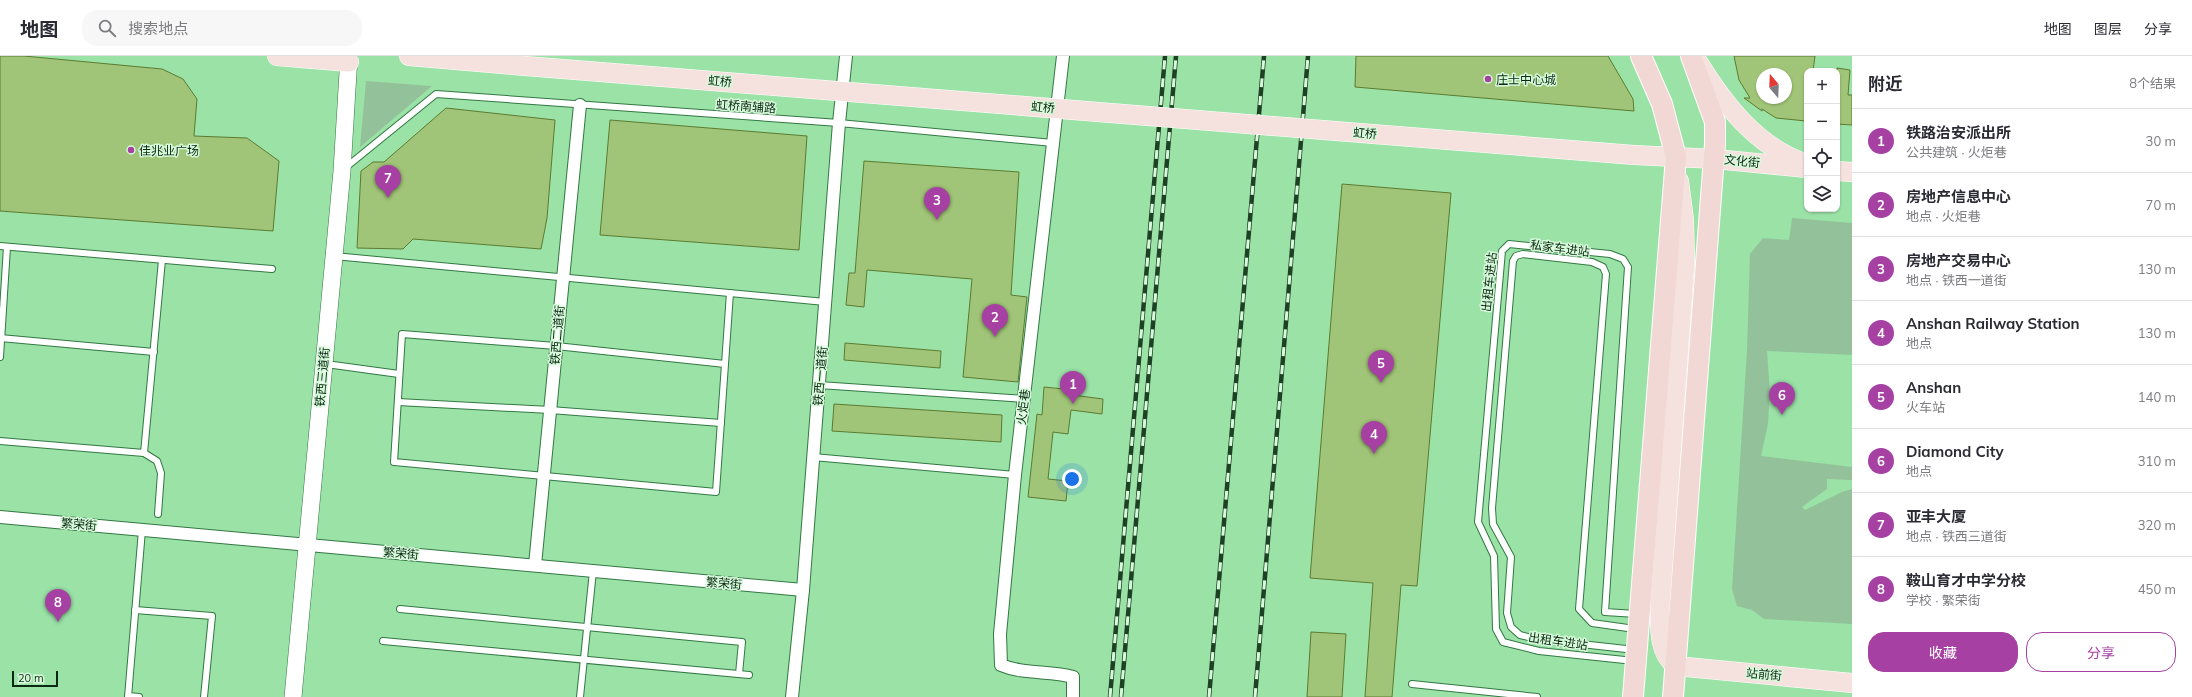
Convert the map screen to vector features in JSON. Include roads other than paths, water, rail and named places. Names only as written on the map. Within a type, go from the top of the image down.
[{"type":"highway","points":[[1633,697],[1676,157],[1662,104],[1641,56]]},
{"type":"highway","points":[[1673,697],[1715,159],[1715,122],[1691,56]]},
{"type":"main road","points":[[277,56],[349,59]]},
{"type":"main road","name":"虹桥","points":[[409,56],[491,59],[513,64],[1634,155],[1676,157]]},
{"type":"main road","points":[[1695,56],[1715,89],[1732,111],[1766,142],[1784,154],[1804,163]]},
{"type":"main road","name":"铁西三道街","points":[[293,697],[342,170],[349,59]]},
{"type":"main road","points":[[1676,157],[1684,220],[1685,262],[1660,606],[1660,630],[1664,652],[1669,661],[1676,666]]},
{"type":"main road","name":"文化街","points":[[1676,157],[1715,159],[1804,168]]},
{"type":"main road","points":[[1840,171],[1852,172]]},
{"type":"main road","name":"站前街","points":[[1676,666],[1852,683]]},
{"type":"street","name":"铁西一道街","points":[[792,697],[803,590],[826,302],[838,123],[846,56]]},
{"type":"street","name":"火炬巷","points":[[1063,56],[1015,475],[1000,634],[1001,665],[1015,671],[1061,674],[1074,677],[1073,697]]},
{"type":"street","name":"铁西二道街","points":[[535,566],[580,105]]},
{"type":"street","name":"繁荣街","points":[[0,517],[803,590]]},
{"type":"lane","name":"虹桥南辅路","points":[[342,170],[436,94],[838,123],[1053,143]]},
{"type":"lane","name":"出租车进站","points":[[1636,655],[1539,651],[1503,642],[1496,629],[1494,556],[1478,522],[1502,251],[1509,244],[1610,254],[1623,259],[1628,267],[1605,612],[1639,622]]},
{"type":"lane","points":[[0,246],[272,269]]},
{"type":"lane","points":[[0,357],[7,247]]},
{"type":"lane","name":"私家车进站","points":[[1636,655],[1536,639],[1520,635],[1511,627],[1507,613],[1511,557],[1493,524],[1492,508],[1513,261],[1516,256],[1523,254],[1592,262],[1603,267],[1606,274],[1579,609],[1592,623],[1639,622]]},
{"type":"lane","points":[[333,256],[826,302]]},
{"type":"lane","points":[[144,453],[162,260]]},
{"type":"lane","points":[[726,364],[556,346],[402,334],[394,462],[716,492],[726,364],[730,293]]},
{"type":"lane","points":[[1,338],[154,352]]},
{"type":"lane","points":[[323,364],[400,374]]},
{"type":"lane","points":[[819,384],[1024,399]]},
{"type":"lane","points":[[398,402],[550,410],[721,423]]},
{"type":"lane","points":[[0,441],[144,453],[157,461],[161,473],[158,514]]},
{"type":"lane","points":[[813,458],[1015,475]]},
{"type":"lane","points":[[139,697],[128,697],[142,530]]},
{"type":"lane","points":[[580,697],[593,571]]},
{"type":"lane","points":[[400,609],[742,642],[739,674]]},
{"type":"lane","points":[[135,610],[212,616],[204,697]]},
{"type":"lane","points":[[383,641],[584,661],[749,675]]},
{"type":"lane","points":[[1412,684],[1537,697]]},
{"type":"railway","points":[[1110,697],[1165,56]]},
{"type":"railway","points":[[1121,697],[1176,56]]},
{"type":"railway","points":[[1209,697],[1264,56]]},
{"type":"railway","points":[[1255,697],[1308,56]]},
{"type":"place","name":"庄士中心城","points":[[1488,79]]},
{"type":"place","name":"佳兆业广场","points":[[131,150]]},
{"type":"place","name":"亚丰大厦","points":[[388,198]]},
{"type":"place","name":"房地产交易中心","points":[[937,220]]},
{"type":"place","name":"房地产信息中心","points":[[995,337]]},
{"type":"place","name":"Anshan","points":[[1381,383]]},
{"type":"place","name":"铁路治安派出所","points":[[1073,404]]},
{"type":"place","name":"Diamond City","points":[[1782,415]]},
{"type":"place","name":"Anshan Railway Station","points":[[1374,454]]},
{"type":"place","name":"鞍山育才中学分校","points":[[58,622]]}]
